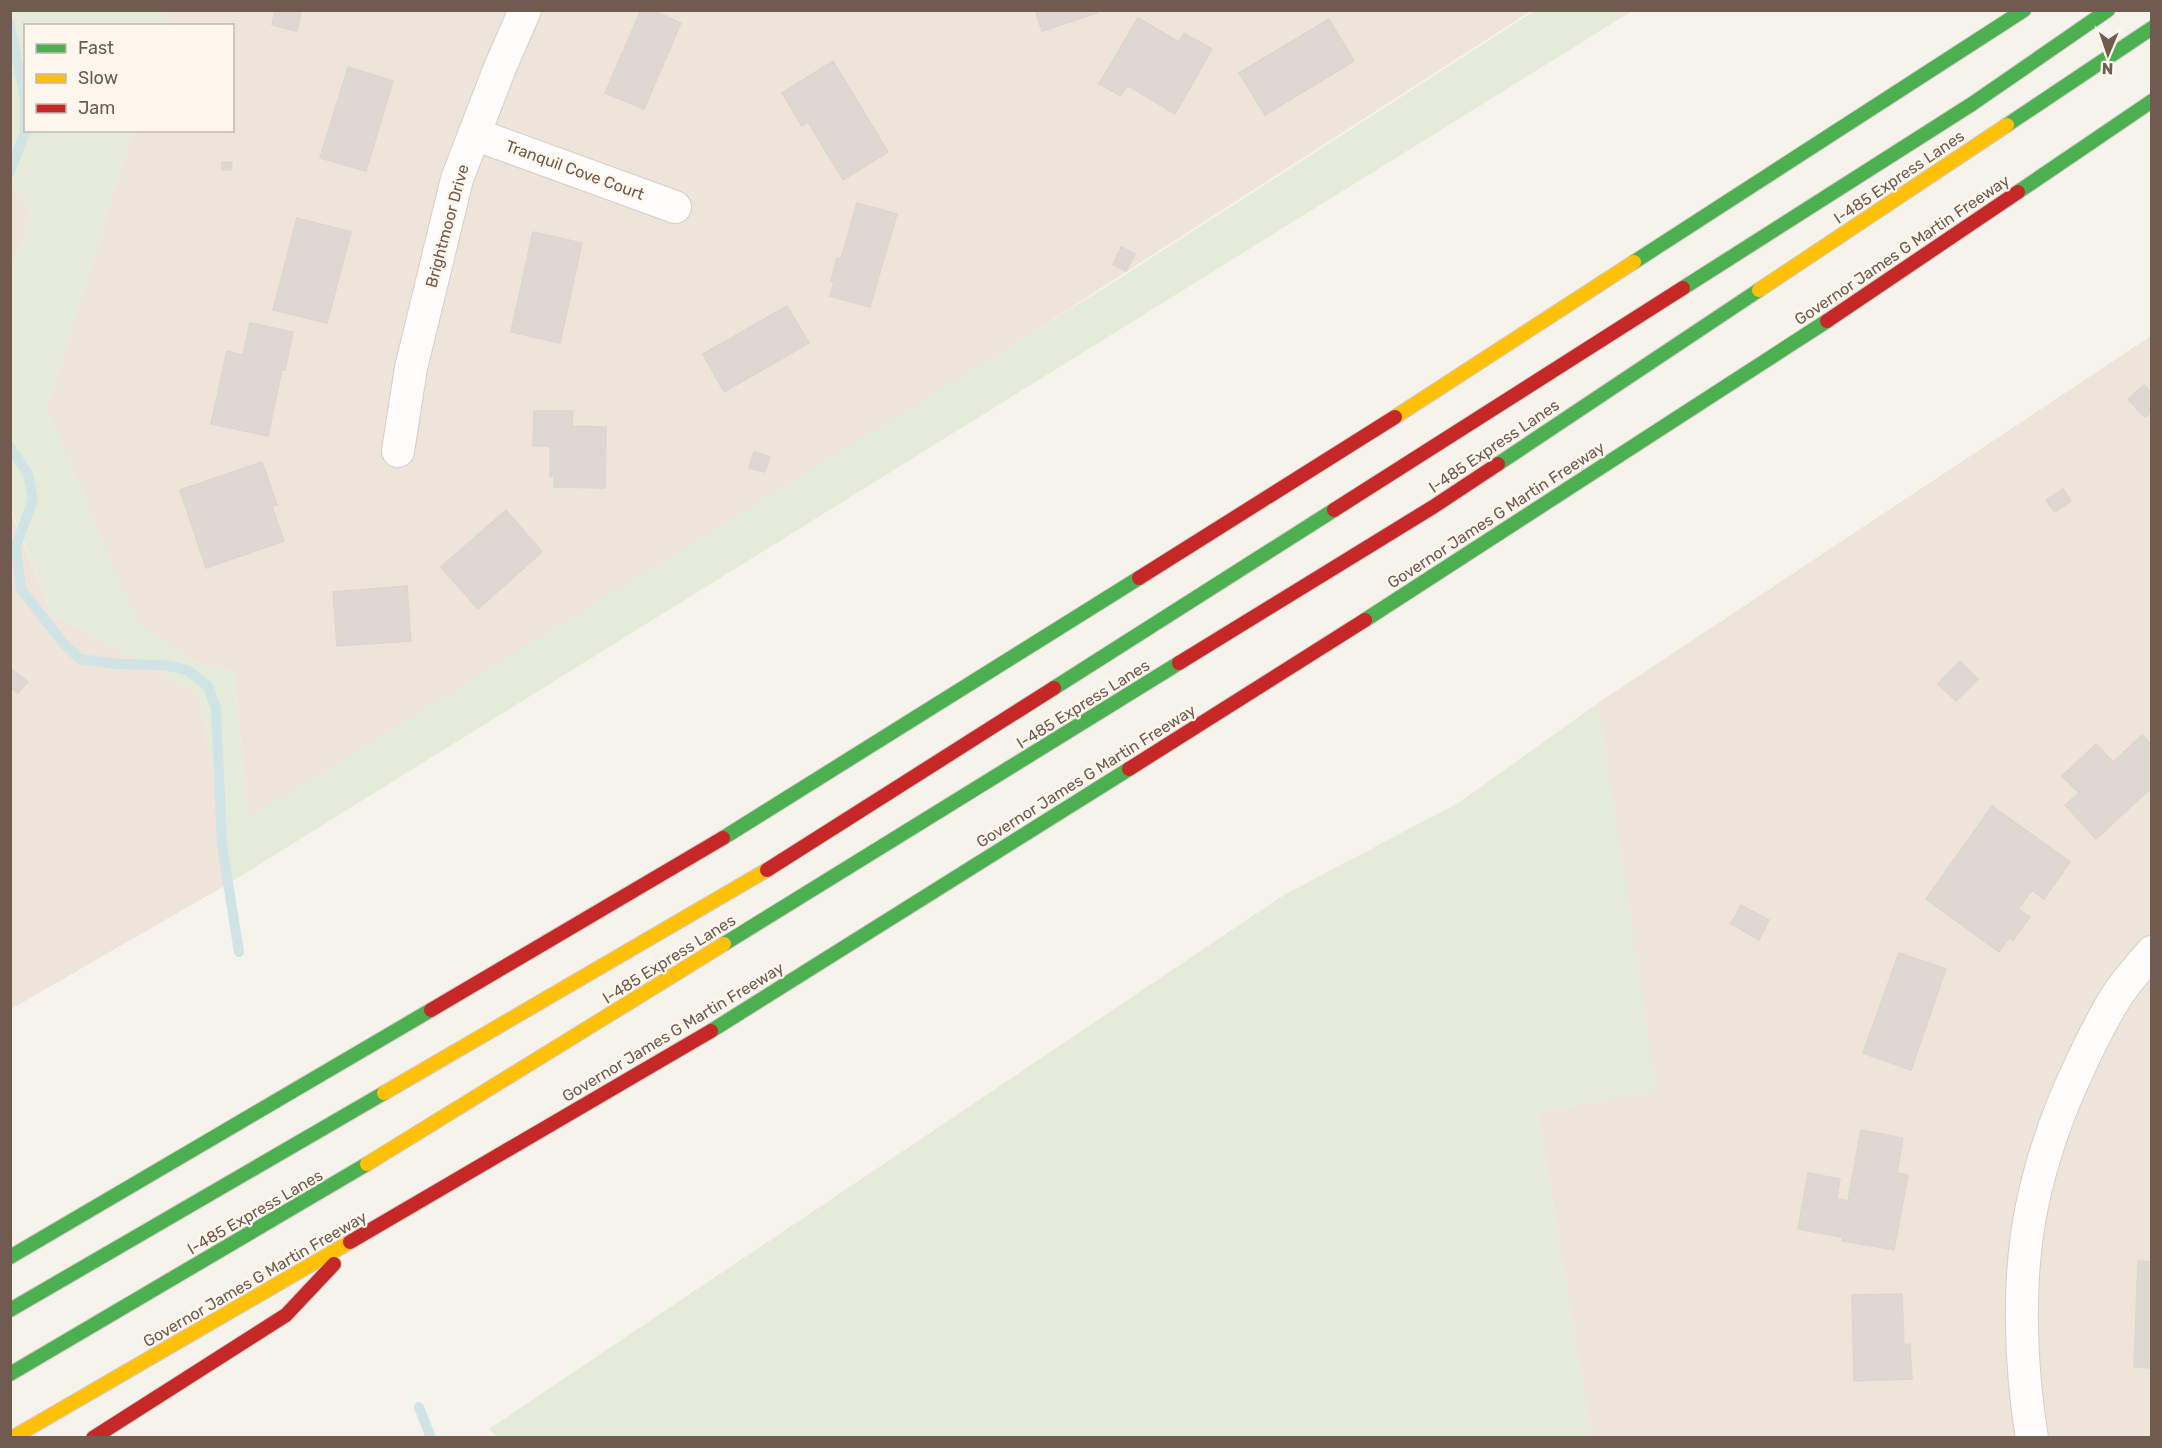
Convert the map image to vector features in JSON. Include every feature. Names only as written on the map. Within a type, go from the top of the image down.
[{"type":"highway","points":[[10,1257],[687,860],[1287,486],[2024,10]]},
{"type":"highway","name":"I-485 Express Lanes","points":[[10,1310],[761,874],[1952,117],[2108,10]]},
{"type":"highway","name":"I-485 Express Lanes","points":[[10,1374],[332,1186],[1433,507],[2151,28]]},
{"type":"highway","name":"Governor James G Martin Freeway","points":[[12,1437],[669,1057],[1306,658],[1847,308],[2151,101]]},
{"type":"highway","points":[[93,1437],[286,1315],[359,1238]]},
{"type":"street","name":"Brightmoor Drive","points":[[398,451],[411,368],[457,179],[525,10]]},
{"type":"street","name":"Tranquil Cove Court","points":[[474,134],[675,207]]},
{"type":"street","points":[[2032,1437],[2026,1402],[2021,1324],[2024,1267],[2031,1207],[2046,1152],[2066,1096],[2089,1047],[2120,992],[2151,952]]},
{"type":"shaded area","points":[[164,11],[1531,11],[943,390],[248,819],[234,671],[197,663],[135,619],[47,408],[133,132],[234,132],[234,24],[166,24]]},
{"type":"shaded area","points":[[11,181],[30,214],[11,272]]},
{"type":"shaded area","points":[[2151,336],[2151,1437],[1591,1437],[1538,1113],[1656,1090],[1598,703]]},
{"type":"shaded area","points":[[10,509],[51,613],[199,694],[231,882],[11,1009]]},
{"type":"green space","points":[[11,10],[164,11],[166,24],[24,24],[24,132],[133,132],[47,408],[135,618],[197,663],[234,671],[248,818],[1109,285],[1534,11],[1632,11],[231,882],[199,694],[51,613],[11,509],[11,272],[30,214],[11,181]]},
{"type":"green space","points":[[1598,703],[1657,1090],[1538,1113],[1591,1437],[499,1438],[489,1429],[1284,895],[1460,802]]},
{"type":"building","points":[[275,10],[301,12],[297,31],[272,25]]},
{"type":"building","points":[[641,10],[652,10],[681,23],[644,109],[605,93]]},
{"type":"building","points":[[1035,10],[1096,10],[1097,13],[1042,31]]},
{"type":"building","points":[[1138,18],[1179,42],[1184,33],[1212,49],[1175,114],[1127,85],[1121,96],[1099,84]]},
{"type":"building","points":[[1329,19],[1354,61],[1265,115],[1239,73]]},
{"type":"building","points":[[833,61],[888,152],[843,180],[808,122],[802,126],[782,93]]},
{"type":"building","points":[[348,67],[393,81],[366,171],[320,158]]},
{"type":"building","points":[[222,162],[232,162],[231,170],[222,170]]},
{"type":"building","points":[[857,203],[897,214],[870,307],[830,296],[837,258],[841,259]]},
{"type":"building","points":[[297,218],[351,232],[327,323],[273,310]]},
{"type":"building","points":[[533,232],[582,243],[560,343],[511,332]]},
{"type":"building","points":[[1121,247],[1135,254],[1126,271],[1113,265]]},
{"type":"building","points":[[787,306],[809,343],[724,392],[703,354]]},
{"type":"building","points":[[250,323],[293,332],[285,370],[282,369],[268,436],[211,424],[227,351],[243,355]]},
{"type":"building","points":[[2144,385],[2152,394],[2152,411],[2145,417],[2128,399]]},
{"type":"building","points":[[534,411],[573,411],[572,426],[606,427],[605,488],[554,487],[554,476],[550,476],[550,446],[533,446]]},
{"type":"building","points":[[754,452],[770,457],[765,472],[749,468]]},
{"type":"building","points":[[262,462],[277,505],[272,506],[284,541],[206,568],[180,490]]},
{"type":"building","points":[[2063,489],[2071,501],[2055,512],[2046,500]]},
{"type":"building","points":[[506,510],[542,552],[478,609],[441,567]]},
{"type":"building","points":[[407,586],[411,641],[337,646],[333,592]]},
{"type":"building","points":[[1960,661],[1978,679],[1956,701],[1938,684]]},
{"type":"building","points":[[12,670],[28,682],[18,693],[10,687]]},
{"type":"building","points":[[2142,735],[2152,745],[2152,787],[2096,839],[2065,805],[2079,793],[2062,776],[2096,744],[2113,762]]},
{"type":"building","points":[[1992,806],[2070,862],[2044,899],[2032,890],[2018,909],[2030,917],[2013,940],[2010,937],[1999,952],[1926,899]]},
{"type":"building","points":[[1741,905],[1769,920],[1759,940],[1731,924]]},
{"type":"building","points":[[1899,953],[1946,969],[1911,1070],[1863,1053]]},
{"type":"building","points":[[1861,1130],[1903,1138],[1897,1173],[1908,1175],[1894,1250],[1842,1241],[1844,1233],[1842,1232],[1841,1237],[1798,1229],[1808,1173],[1840,1179],[1837,1199],[1848,1201]]},
{"type":"building","points":[[2138,1261],[2152,1262],[2152,1368],[2134,1367]]},
{"type":"building","points":[[1902,1294],[1904,1345],[1910,1344],[1912,1379],[1854,1381],[1852,1295]]},
{"type":"waterway","points":[[10,25],[24,93]]},
{"type":"waterway","points":[[10,172],[25,132]]},
{"type":"waterway","points":[[10,447],[28,474],[33,499],[16,547],[21,589],[63,643],[80,659],[117,664],[164,665],[187,670],[208,686],[216,708],[222,845],[239,952]]},
{"type":"waterway","points":[[419,1407],[431,1438]]},
{"type":"traffic: fast","points":[[1634,262],[2024,10]]},
{"type":"traffic: fast","points":[[1683,288],[1972,104],[2108,10]]},
{"type":"traffic: fast","points":[[2007,125],[2152,28]]},
{"type":"traffic: fast","points":[[2018,192],[2152,101]]},
{"type":"traffic: fast","points":[[1498,464],[1759,290]]},
{"type":"traffic: fast","points":[[1365,620],[1827,321]]},
{"type":"traffic: fast","points":[[1054,688],[1334,510]]},
{"type":"traffic: fast","points":[[723,838],[1139,578]]},
{"type":"traffic: fast","points":[[724,944],[1179,663]]},
{"type":"traffic: fast","points":[[711,1031],[1129,769]]},
{"type":"traffic: fast","points":[[10,1257],[431,1010]]},
{"type":"traffic: fast","points":[[10,1310],[384,1093]]},
{"type":"traffic: fast","points":[[10,1374],[367,1164]]},
{"type":"traffic: slow","points":[[1759,290],[2007,125]]},
{"type":"traffic: slow","points":[[1395,417],[1634,262]]},
{"type":"traffic: slow","points":[[384,1093],[767,870]]},
{"type":"traffic: slow","points":[[367,1164],[724,944]]},
{"type":"traffic: slow","points":[[12,1438],[350,1242]]},
{"type":"traffic: jam","points":[[1827,321],[2018,192]]},
{"type":"traffic: jam","points":[[1334,510],[1683,288]]},
{"type":"traffic: jam","points":[[1139,578],[1395,417]]},
{"type":"traffic: jam","points":[[1179,663],[1433,507],[1498,464]]},
{"type":"traffic: jam","points":[[1129,769],[1365,620]]},
{"type":"traffic: jam","points":[[767,870],[1054,688]]},
{"type":"traffic: jam","points":[[431,1010],[723,838]]},
{"type":"traffic: jam","points":[[350,1242],[711,1031]]},
{"type":"traffic: jam","points":[[93,1438],[286,1315],[334,1264]]}]
